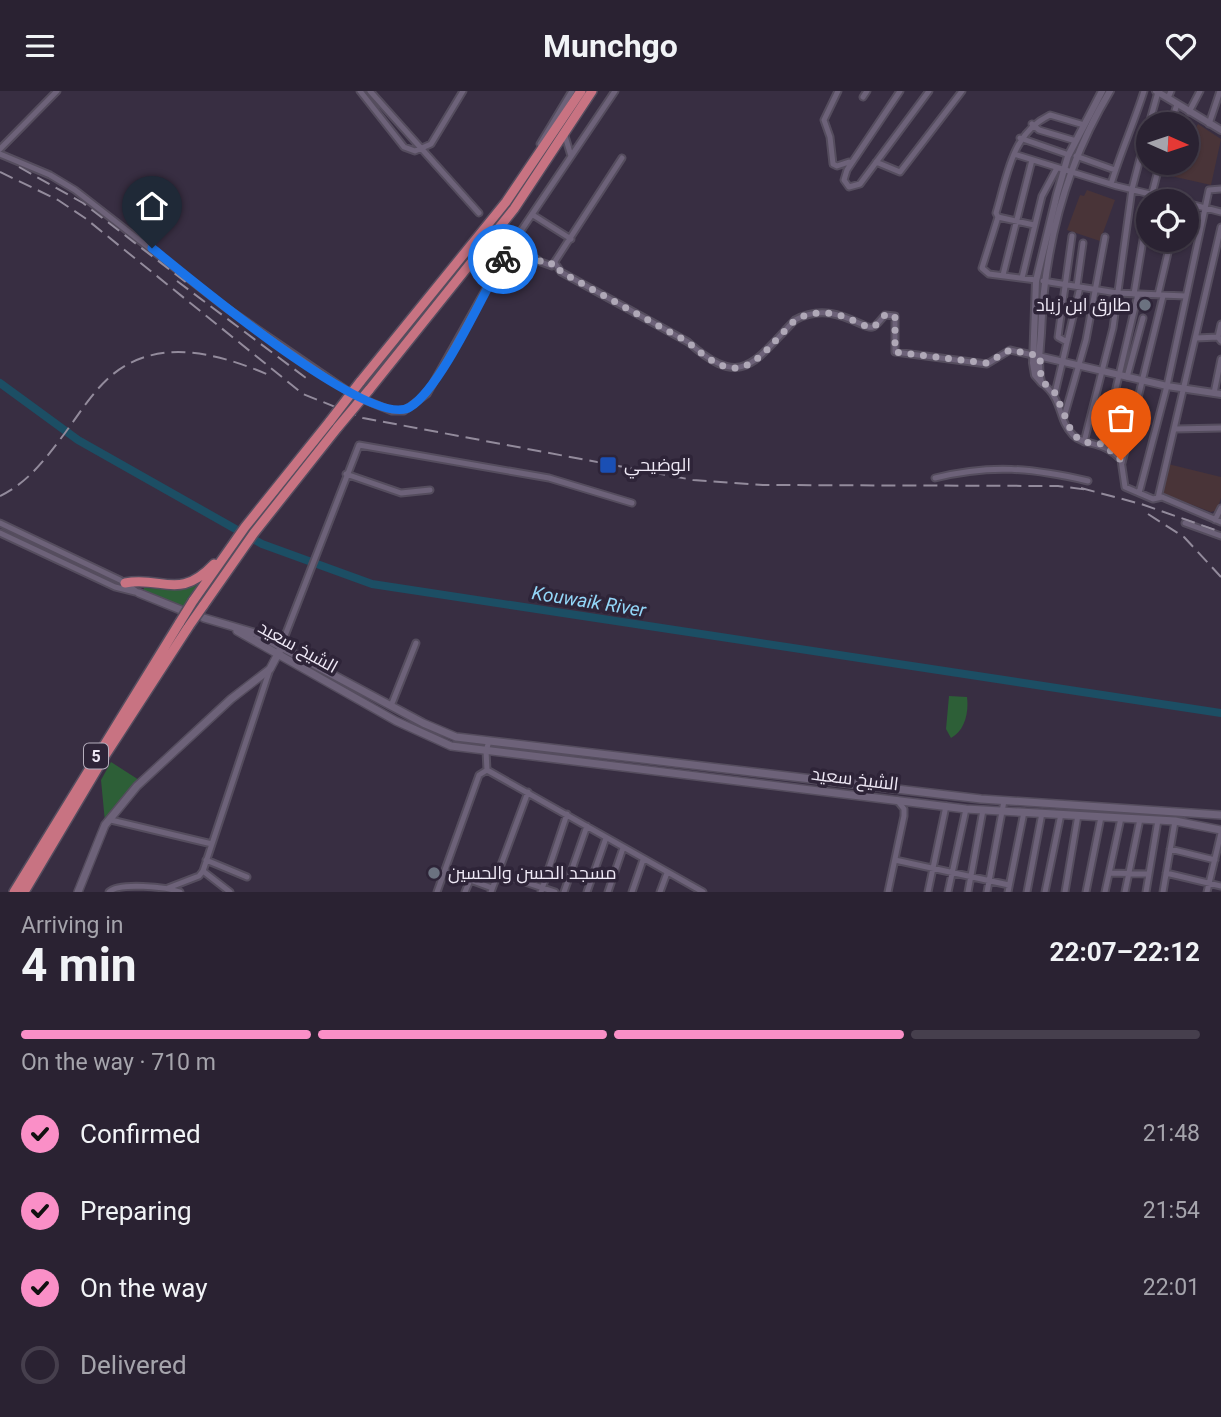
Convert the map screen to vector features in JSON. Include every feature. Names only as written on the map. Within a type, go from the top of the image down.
[{"type":"highway","name":"5","points":[[14,892],[185,624],[203,605],[334,424],[360,382],[506,202],[581,91]]},
{"type":"highway","name":"5","points":[[24,892],[185,624],[193,601],[245,527],[334,424],[369,390],[514,209],[565,137],[592,91]]},
{"type":"highway","points":[[125,583],[142,581],[167,587],[179,586],[206,573],[234,543]]},
{"type":"main road","points":[[139,593],[181,610]]},
{"type":"main road","name":"الشيخ سعيد","points":[[204,618],[255,633],[437,742],[486,751],[966,809],[1175,821],[1221,831]]},
{"type":"main road","name":"الشيخ سعيد","points":[[280,650],[445,734],[892,790],[1004,801],[1070,803],[1221,815]]},
{"type":"main road","points":[[78,892],[100,835],[137,786],[231,699],[270,669],[280,650]]},
{"type":"main road","points":[[892,790],[895,800]]},
{"type":"street","points":[[57,91],[0,152],[75,190],[225,307],[337,386],[392,411],[404,411],[427,394],[512,244],[615,91]]},
{"type":"street","points":[[360,91],[404,147],[411,151],[421,150],[434,140],[463,91]]},
{"type":"street","points":[[370,91],[479,213]]},
{"type":"street","points":[[540,144],[572,91]]},
{"type":"street","points":[[838,91],[824,120],[830,137],[831,159],[849,187],[855,187],[876,162],[929,91]]},
{"type":"street","points":[[844,180],[852,161],[900,91]]},
{"type":"street","points":[[876,162],[900,172],[962,91]]},
{"type":"street","points":[[1073,155],[1076,141],[1102,91]]},
{"type":"street","points":[[1022,278],[1042,196],[1073,155],[1110,91]]},
{"type":"street","points":[[1111,184],[1144,91]]},
{"type":"street","points":[[1152,112],[1157,91],[1170,95],[1189,112],[1200,91]]},
{"type":"street","points":[[1209,124],[1220,91]]},
{"type":"street","points":[[1175,112],[1177,104]]},
{"type":"street","points":[[1084,125],[1050,115],[1032,124],[1020,138],[982,268],[989,274],[1117,293],[1185,296]]},
{"type":"street","points":[[1199,118],[1221,130]]},
{"type":"street","points":[[1032,124],[1039,130],[1076,141]]},
{"type":"street","points":[[565,137],[572,156]]},
{"type":"street","points":[[1020,138],[1115,170]]},
{"type":"street","points":[[1014,154],[1136,191]]},
{"type":"street","points":[[512,244],[547,265],[555,263],[622,158]]},
{"type":"street","points":[[1003,275],[1032,160]]},
{"type":"street","points":[[837,166],[852,161]]},
{"type":"street","points":[[1063,170],[1040,280],[1036,356],[1042,383],[1055,393],[1073,435],[1084,442],[1103,444],[1112,450],[1122,463]]},
{"type":"street","points":[[1084,442],[1102,371],[1136,174]]},
{"type":"street","points":[[1139,493],[1167,386],[1209,190],[1221,189]]},
{"type":"street","points":[[1199,206],[1221,212]]},
{"type":"street","points":[[533,215],[571,239]]},
{"type":"street","points":[[998,217],[1034,225]]},
{"type":"street","points":[[1158,498],[1221,227]]},
{"type":"street","points":[[1067,342],[1058,337],[1072,236]]},
{"type":"street","points":[[1064,417],[1080,366],[1105,237]]},
{"type":"street","points":[[1055,393],[1079,286],[1083,243]]},
{"type":"street","points":[[1103,444],[1136,294],[1142,252]]},
{"type":"street","points":[[1169,252],[1144,381],[1122,463],[1125,487],[1218,521],[1221,508]]},
{"type":"street","points":[[555,263],[561,272],[688,342],[702,354],[728,369],[746,367],[795,320],[804,315],[828,311],[841,313],[866,328],[873,327],[885,315],[895,316],[895,352],[987,363],[1010,350],[1167,386],[1217,394],[1221,359]]},
{"type":"street","points":[[1128,377],[1143,318]]},
{"type":"street","points":[[1196,338],[1219,339],[1221,324]]},
{"type":"street","points":[[1175,429],[1221,428]]},
{"type":"street","points":[[280,650],[359,445],[364,443],[549,478],[632,503]]},
{"type":"street","points":[[935,478],[995,467],[1046,472],[1088,481]]},
{"type":"street","points":[[346,474],[401,493],[430,490]]},
{"type":"street","points":[[0,523],[125,583],[139,593]]},
{"type":"street","points":[[1185,523],[1221,536]]},
{"type":"street","points":[[0,533],[115,587],[139,593]]},
{"type":"street","points":[[391,706],[416,643]]},
{"type":"street","points":[[109,892],[115,887],[160,891],[199,876],[203,871],[218,818],[270,669]]},
{"type":"street","points":[[487,770],[486,751],[489,741]]},
{"type":"street","points":[[487,770],[704,892]]},
{"type":"street","points":[[438,892],[479,775],[487,770]]},
{"type":"street","points":[[446,871],[491,890],[528,792]]},
{"type":"street","points":[[888,892],[904,809],[895,800]]},
{"type":"street","points":[[988,892],[1004,801]]},
{"type":"street","points":[[928,892],[946,806]]},
{"type":"street","points":[[948,892],[966,809]]},
{"type":"street","points":[[968,892],[983,810]]},
{"type":"street","points":[[895,860],[990,881],[1009,889],[1024,812]]},
{"type":"street","points":[[1027,892],[1042,813]]},
{"type":"street","points":[[542,890],[567,814]]},
{"type":"street","points":[[1045,892],[1061,814]]},
{"type":"street","points":[[1065,892],[1078,815]]},
{"type":"street","points":[[1086,892],[1101,817]]},
{"type":"street","points":[[1105,892],[1121,818]]},
{"type":"street","points":[[1125,892],[1140,819]]},
{"type":"street","points":[[111,820],[212,844]]},
{"type":"street","points":[[1146,892],[1158,820]]},
{"type":"street","points":[[1163,892],[1175,821]]},
{"type":"street","points":[[564,892],[587,826]]},
{"type":"street","points":[[1207,892],[1221,831]]},
{"type":"street","points":[[587,892],[606,838]]},
{"type":"street","points":[[608,892],[623,848]]},
{"type":"street","points":[[1170,849],[1215,860]]},
{"type":"street","points":[[206,860],[247,877]]},
{"type":"street","points":[[632,892],[643,860]]},
{"type":"street","points":[[203,871],[230,892]]},
{"type":"street","points":[[498,873],[542,890],[555,892]]},
{"type":"street","points":[[660,892],[667,873]]},
{"type":"street","points":[[1109,873],[1149,874]]},
{"type":"street","points":[[1166,873],[1221,885]]},
{"type":"street","points":[[465,892],[470,880]]},
{"type":"street","points":[[522,892],[526,882]]},
{"type":"street","points":[[683,892],[686,883]]},
{"type":"street","points":[[168,888],[180,892]]},
{"type":"shaded area","points":[[1199,125],[1221,139],[1211,185],[1171,176],[1199,175]]},
{"type":"shaded area","points":[[1087,190],[1115,200],[1100,241],[1067,230],[1080,195],[1084,196]]},
{"type":"shaded area","points":[[1168,464],[1221,477],[1221,498],[1217,510],[1211,512],[1161,493]]},
{"type":"green space","points":[[208,575],[185,607],[143,591],[144,588],[180,589]]},
{"type":"green space","points":[[949,696],[967,697],[967,715],[963,726],[951,738],[946,729]]},
{"type":"green space","points":[[111,762],[139,780],[105,822],[101,780]]},
{"type":"waterway","name":"Kouwaik River","points":[[0,383],[78,440],[262,544],[372,584],[1221,713]]},
{"type":"railway","points":[[19,167],[83,203],[187,283]]},
{"type":"railway","points":[[0,172],[58,200],[85,218],[303,394],[363,418],[693,480],[763,485],[1058,486],[1089,490]]},
{"type":"railway","points":[[177,281],[306,378]]},
{"type":"railway","points":[[0,496],[20,484],[36,469],[99,388],[130,363],[170,352],[190,353],[210,355],[269,375]]},
{"type":"railway","points":[[1081,488],[1141,504],[1221,532]]},
{"type":"railway","points":[[1148,514],[1184,537],[1221,577]]},
{"type":"way so far","points":[[503,259],[512,244],[547,265],[552,266],[555,263],[561,272],[688,342],[702,354],[728,369],[746,367],[795,320],[804,315],[828,311],[841,313],[866,328],[873,327],[885,315],[890,313],[895,316],[895,352],[987,363],[1010,350],[1040,356],[1042,383],[1055,393],[1073,435],[1084,442],[1103,444],[1121,460]]},
{"type":"place","name":"طارق ابن زياد","points":[[1145,305]]},
{"type":"place","name":"الوضيحي","points":[[608,465]]},
{"type":"place","name":"مسجد الحسن والحسين","points":[[434,873]]},
{"type":"route","points":[[152,248],[225,307],[337,386],[392,411],[404,411],[427,394],[503,259]]}]
